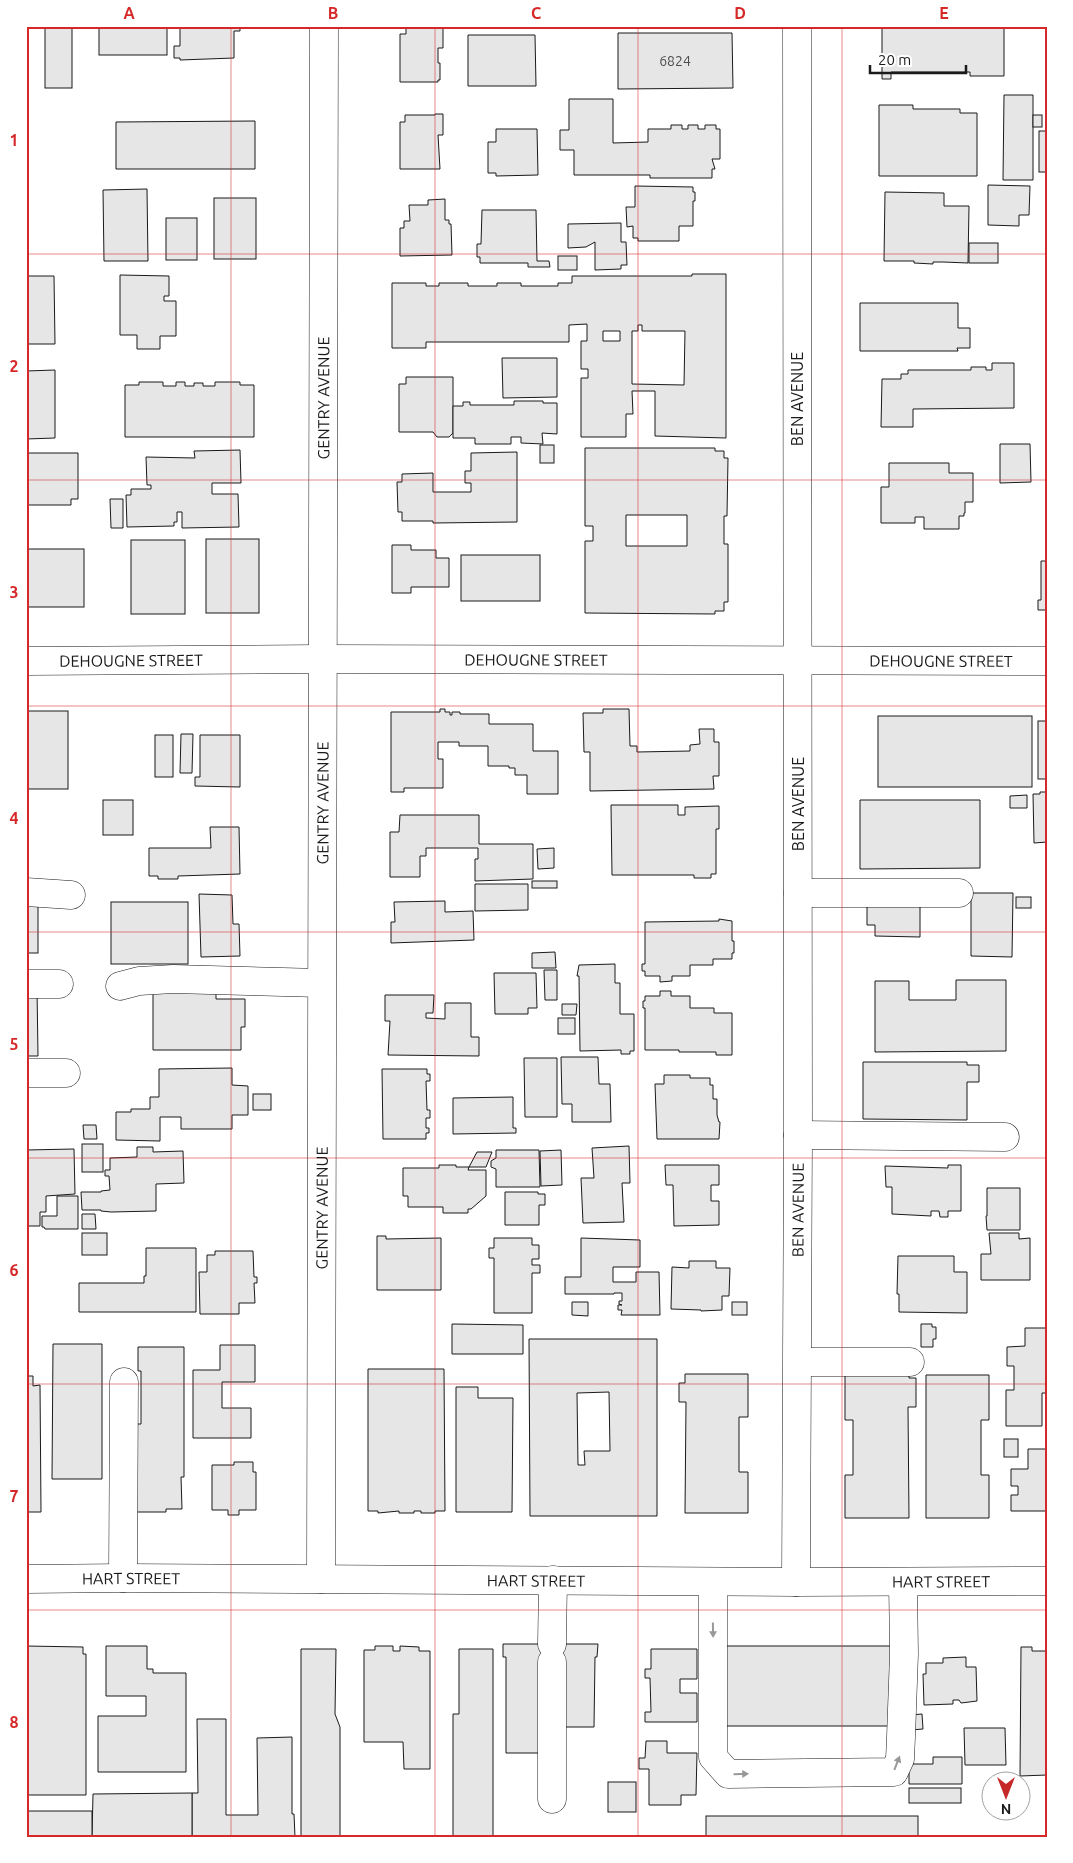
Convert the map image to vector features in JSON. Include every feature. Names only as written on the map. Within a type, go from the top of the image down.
[{"type":"street","name":"GENTRY AVENUE","points":[[321,1580],[321,659],[324,26]]},
{"type":"street","name":"BEN AVENUE","points":[[796,1582],[798,1362],[797,26]]},
{"type":"street","name":"DEHOUGNE STREET","points":[[26,661],[321,659],[1047,661]]},
{"type":"street","points":[[26,892],[71,895]]},
{"type":"street","points":[[798,892],[959,893]]},
{"type":"street","points":[[120,986],[139,981],[173,979],[321,983]]},
{"type":"street","points":[[26,984],[59,984]]},
{"type":"street","points":[[26,1073],[66,1073]]},
{"type":"street","points":[[798,1135],[1005,1138]]},
{"type":"street","points":[[798,1362],[910,1362]]},
{"type":"street","points":[[116,1578],[118,1384]]},
{"type":"street","name":"HART STREET","points":[[26,1579],[712,1582],[1047,1581]]},
{"type":"street","points":[[552,1799],[553,1580]]},
{"type":"street","points":[[712,1582],[713,1757],[728,1774],[894,1772],[900,1758],[902,1737],[903,1582]]},
{"type":"building","points":[[45,26],[72,26],[72,88],[45,88]]},
{"type":"building","points":[[99,26],[167,26],[167,55],[99,55]]},
{"type":"building","points":[[180,26],[242,26],[240,31],[234,31],[234,58],[180,60],[180,58],[174,58],[174,46],[180,46]]},
{"type":"building","points":[[882,26],[1004,26],[1004,76],[970,76],[970,72],[891,72],[891,79],[882,79]]},
{"type":"building","points":[[406,27],[443,27],[443,48],[438,48],[440,80],[438,82],[400,82],[400,34],[406,34]]},
{"type":"building","points":[[618,33],[732,33],[733,88],[618,89]]},
{"type":"building","points":[[468,35],[535,35],[536,86],[468,86]]},
{"type":"building","points":[[1004,95],[1033,95],[1033,180],[1003,180]]},
{"type":"building","points":[[569,99],[613,99],[613,143],[648,142],[648,129],[671,129],[671,125],[682,125],[682,129],[688,129],[688,125],[698,125],[698,129],[705,129],[705,125],[716,125],[716,129],[720,129],[720,159],[712,159],[715,169],[712,169],[712,178],[650,178],[650,175],[574,175],[574,150],[560,150],[560,130],[569,130]]},
{"type":"building","points":[[879,105],[913,105],[913,109],[960,109],[960,113],[977,113],[977,176],[879,176]]},
{"type":"building","points":[[443,114],[443,135],[438,135],[440,169],[400,169],[400,122],[405,122],[405,115]]},
{"type":"building","points":[[1033,115],[1042,115],[1042,127],[1033,127]]},
{"type":"building","points":[[255,121],[255,169],[116,169],[116,122]]},
{"type":"building","points":[[496,129],[537,129],[538,175],[496,176],[496,173],[488,173],[488,142],[496,142]]},
{"type":"building","points":[[1039,131],[1047,131],[1047,172],[1039,172]]},
{"type":"building","points":[[988,185],[1030,186],[1029,215],[1019,215],[1019,226],[988,225]]},
{"type":"building","points":[[635,186],[693,187],[695,201],[693,201],[693,226],[679,226],[679,241],[638,241],[638,238],[633,238],[633,226],[627,227],[626,207],[635,207]]},
{"type":"building","points":[[147,189],[148,261],[104,261],[103,190]]},
{"type":"building","points":[[885,192],[944,193],[944,206],[969,206],[968,263],[933,262],[933,264],[914,263],[914,261],[884,261]]},
{"type":"building","points":[[214,198],[256,198],[256,259],[214,259]]},
{"type":"building","points":[[445,199],[445,220],[449,220],[449,224],[451,224],[452,255],[400,256],[400,228],[404,228],[404,221],[410,221],[409,205],[428,205],[428,200]]},
{"type":"building","points":[[482,210],[536,210],[537,261],[549,261],[550,267],[528,267],[528,263],[480,263],[480,257],[477,257],[477,244],[481,244]]},
{"type":"building","points":[[166,218],[197,218],[197,260],[166,260]]},
{"type":"building","points":[[621,223],[621,242],[626,242],[627,265],[621,265],[621,269],[595,270],[595,242],[586,247],[568,248],[568,224]]},
{"type":"building","points":[[969,243],[998,243],[998,263],[969,263]]},
{"type":"building","points":[[558,256],[577,256],[577,270],[558,270]]},
{"type":"building","points":[[692,274],[726,274],[726,438],[655,436],[655,391],[632,391],[633,414],[626,414],[626,437],[581,437],[581,378],[588,378],[588,369],[581,369],[581,341],[587,341],[587,324],[569,325],[569,342],[426,342],[426,348],[392,348],[392,283],[426,283],[426,286],[439,286],[439,283],[497,286],[497,283],[521,283],[521,286],[558,286],[558,283],[572,283],[572,276],[692,276]],"holes":[[[638,325],[642,325],[642,331],[685,331],[684,385],[632,384],[632,331],[638,331]],[[603,331],[620,331],[620,341],[603,341]]]},
{"type":"building","points":[[120,275],[169,276],[169,296],[164,296],[164,301],[176,301],[176,336],[160,336],[160,349],[137,349],[137,335],[120,335]]},
{"type":"building","points":[[26,276],[54,276],[55,344],[26,344]]},
{"type":"building","points":[[860,303],[958,303],[958,328],[970,328],[970,348],[957,348],[958,351],[860,351]]},
{"type":"building","points":[[502,358],[557,358],[557,397],[503,398]]},
{"type":"building","points":[[992,363],[1014,363],[1014,408],[913,409],[913,427],[881,427],[882,379],[901,379],[901,374],[908,374],[908,370],[971,370],[971,367],[986,367],[986,370],[992,370]]},
{"type":"building","points":[[55,370],[55,438],[26,439],[26,371]]},
{"type":"building","points":[[406,377],[453,377],[453,433],[449,437],[437,437],[433,432],[399,432],[399,384],[406,384]]},
{"type":"building","points":[[139,382],[163,382],[163,386],[176,386],[176,382],[185,382],[185,386],[203,383],[203,386],[215,386],[215,382],[240,382],[240,385],[254,385],[254,437],[125,437],[125,385],[139,385]]},
{"type":"building","points":[[514,401],[557,403],[557,434],[542,433],[543,444],[521,443],[521,437],[511,437],[511,444],[475,444],[475,438],[453,438],[453,406],[463,406],[463,402],[470,402],[470,405],[514,405]]},
{"type":"building","points":[[1000,444],[1030,444],[1031,482],[1000,483]]},
{"type":"building","points":[[540,445],[554,445],[554,463],[540,463]]},
{"type":"building","points":[[585,448],[715,448],[715,451],[724,451],[724,458],[728,458],[727,516],[724,516],[724,544],[728,544],[728,602],[724,602],[724,611],[715,611],[715,614],[585,613],[585,541],[593,541],[593,526],[585,526]],"holes":[[[626,515],[687,515],[687,546],[626,546]]]},
{"type":"building","points":[[240,450],[241,483],[212,483],[212,494],[238,494],[239,527],[182,528],[182,512],[177,512],[177,522],[174,522],[174,526],[127,527],[126,495],[131,495],[131,489],[151,489],[151,485],[147,485],[146,457],[195,458],[194,451]]},
{"type":"building","points":[[517,452],[517,522],[433,523],[433,521],[402,521],[402,512],[398,512],[397,482],[402,482],[402,474],[433,473],[433,492],[471,492],[471,483],[465,483],[465,471],[471,471],[471,453]]},
{"type":"building","points":[[26,453],[78,453],[78,499],[71,499],[71,505],[26,505]]},
{"type":"building","points":[[889,463],[949,463],[949,473],[973,473],[973,502],[965,502],[964,516],[959,516],[959,529],[924,529],[924,517],[915,517],[915,523],[881,523],[881,487],[889,487]]},
{"type":"building","points":[[110,499],[123,499],[123,528],[111,528]]},
{"type":"building","points":[[206,539],[259,539],[259,613],[206,613]]},
{"type":"building","points":[[131,540],[185,540],[185,614],[131,614]]},
{"type":"building","points":[[392,545],[411,545],[411,550],[436,550],[436,558],[449,558],[449,587],[411,587],[411,593],[392,593]]},
{"type":"building","points":[[26,549],[84,549],[84,607],[26,607]]},
{"type":"building","points":[[461,555],[540,555],[540,601],[461,601]]},
{"type":"building","points":[[1041,561],[1047,561],[1047,610],[1038,610],[1038,600],[1041,600]]},
{"type":"building","points":[[440,709],[450,712],[450,715],[452,715],[452,712],[460,712],[460,714],[489,714],[489,724],[533,724],[533,751],[558,751],[558,794],[527,794],[527,775],[515,775],[515,768],[509,768],[509,766],[488,766],[488,746],[459,746],[459,742],[438,742],[438,759],[443,759],[443,788],[404,788],[404,792],[391,792],[391,712],[440,712]]},
{"type":"building","points":[[603,709],[629,709],[630,746],[637,746],[637,752],[690,751],[690,745],[700,744],[699,729],[714,729],[714,742],[719,742],[719,776],[713,776],[714,789],[590,791],[590,752],[584,752],[583,713],[603,713]]},
{"type":"building","points":[[26,711],[68,711],[68,789],[26,789]]},
{"type":"building","points":[[878,716],[1032,716],[1032,787],[878,787]]},
{"type":"building","points":[[1038,721],[1047,721],[1047,779],[1038,779]]},
{"type":"building","points":[[181,734],[193,734],[192,773],[180,773]]},
{"type":"building","points":[[155,735],[173,735],[173,777],[155,777]]},
{"type":"building","points":[[200,735],[240,735],[240,787],[195,786],[195,777],[200,777]]},
{"type":"building","points":[[1040,792],[1047,792],[1047,842],[1034,843],[1033,794],[1040,794]]},
{"type":"building","points":[[1027,795],[1027,808],[1010,808],[1010,796]]},
{"type":"building","points":[[103,800],[133,800],[133,835],[103,835]]},
{"type":"building","points":[[860,800],[980,800],[980,868],[860,869]]},
{"type":"building","points":[[611,805],[678,805],[678,815],[685,815],[685,807],[719,806],[719,829],[716,829],[716,874],[711,874],[711,878],[694,878],[694,875],[612,875]]},
{"type":"building","points":[[400,815],[479,815],[479,844],[533,844],[533,879],[475,881],[475,859],[478,859],[478,848],[426,848],[426,856],[420,856],[420,877],[390,877],[390,832],[399,832]]},
{"type":"building","points":[[210,827],[239,827],[240,874],[178,876],[178,879],[158,879],[158,876],[149,876],[149,848],[211,848]]},
{"type":"building","points":[[554,848],[554,868],[538,869],[537,849]]},
{"type":"building","points":[[532,881],[557,881],[557,888],[532,888]]},
{"type":"building","points":[[475,884],[528,884],[528,910],[475,911]]},
{"type":"building","points":[[971,893],[1013,893],[1012,957],[971,956]]},
{"type":"building","points":[[199,894],[232,895],[233,924],[239,924],[240,956],[201,957]]},
{"type":"building","points":[[26,895],[38,895],[38,953],[26,953]]},
{"type":"building","points":[[920,896],[920,937],[875,936],[875,925],[867,925],[867,906]]},
{"type":"building","points":[[1016,897],[1031,897],[1031,908],[1016,908]]},
{"type":"building","points":[[445,901],[445,912],[473,911],[474,940],[391,943],[391,922],[395,922],[394,902]]},
{"type":"building","points":[[111,902],[188,902],[188,964],[111,964]]},
{"type":"building","points":[[719,919],[732,921],[734,953],[732,953],[732,959],[713,959],[713,965],[690,965],[690,976],[672,976],[672,981],[660,982],[660,976],[645,976],[645,971],[642,971],[642,964],[645,964],[645,922],[719,921]]},
{"type":"building","points":[[555,952],[556,968],[532,968],[532,953]]},
{"type":"building","points":[[615,964],[615,983],[620,983],[620,1014],[634,1014],[634,1051],[630,1051],[630,1054],[621,1054],[621,1050],[580,1051],[579,976],[577,976],[579,965]]},
{"type":"building","points":[[544,970],[557,970],[557,1000],[545,1000]]},
{"type":"building","points":[[494,973],[536,973],[537,1008],[528,1008],[528,1014],[495,1014]]},
{"type":"building","points":[[956,980],[1006,980],[1006,1051],[875,1052],[875,981],[909,981],[909,1000],[956,1000]]},
{"type":"building","points":[[153,984],[216,984],[216,999],[245,999],[245,1027],[241,1027],[241,1050],[153,1050]]},
{"type":"building","points":[[26,988],[37,988],[38,1056],[26,1056]]},
{"type":"building","points":[[660,991],[671,991],[671,996],[690,996],[690,1008],[714,1008],[714,1013],[732,1013],[732,1055],[716,1055],[716,1052],[645,1050],[645,1008],[643,1008],[643,1001],[645,1001],[645,996],[660,996]]},
{"type":"building","points":[[385,995],[434,995],[433,1013],[426,1013],[426,1018],[445,1019],[445,1003],[471,1003],[471,1037],[479,1037],[479,1056],[388,1055],[390,1021],[385,1021]]},
{"type":"building","points":[[562,1004],[577,1004],[576,1015],[562,1015]]},
{"type":"building","points":[[558,1018],[575,1018],[575,1034],[558,1034]]},
{"type":"building","points":[[561,1057],[598,1057],[599,1084],[610,1084],[611,1122],[572,1122],[572,1104],[562,1104]]},
{"type":"building","points":[[524,1058],[557,1058],[557,1117],[525,1117]]},
{"type":"building","points":[[863,1062],[967,1062],[967,1065],[979,1065],[979,1082],[967,1082],[967,1120],[863,1119]]},
{"type":"building","points":[[232,1068],[232,1085],[248,1086],[248,1115],[232,1115],[232,1129],[181,1129],[181,1117],[160,1117],[160,1141],[116,1140],[116,1112],[131,1112],[131,1109],[150,1109],[150,1097],[159,1097],[159,1069]]},
{"type":"building","points":[[382,1069],[427,1069],[427,1074],[430,1074],[430,1081],[426,1081],[427,1110],[430,1110],[430,1118],[426,1118],[426,1128],[429,1128],[429,1133],[426,1133],[426,1139],[383,1139]]},
{"type":"building","points":[[664,1075],[690,1075],[690,1078],[710,1078],[710,1085],[713,1085],[713,1099],[717,1099],[717,1115],[720,1122],[719,1139],[657,1139],[655,1084],[664,1084]]},
{"type":"building","points":[[26,1076],[28,1076],[28,1139],[26,1139]]},
{"type":"building","points":[[253,1094],[271,1094],[271,1110],[253,1110]]},
{"type":"building","points":[[513,1097],[513,1128],[516,1128],[516,1133],[453,1134],[453,1098]]},
{"type":"building","points":[[83,1125],[96,1125],[97,1139],[84,1139]]},
{"type":"building","points":[[82,1144],[103,1144],[103,1172],[82,1172]]},
{"type":"building","points":[[629,1146],[630,1183],[622,1183],[624,1222],[583,1223],[581,1178],[594,1178],[592,1148]]},
{"type":"building","points":[[137,1147],[153,1147],[153,1152],[183,1151],[184,1183],[156,1184],[156,1211],[111,1212],[82,1210],[81,1192],[110,1190],[109,1176],[105,1176],[105,1170],[110,1170],[110,1158],[137,1157]]},
{"type":"building","points":[[74,1149],[75,1194],[46,1196],[46,1212],[40,1212],[40,1226],[26,1226],[26,1150]]},
{"type":"building","points":[[496,1150],[539,1150],[540,1187],[496,1187],[496,1169],[491,1167],[491,1161],[496,1158]]},
{"type":"building","points":[[561,1150],[562,1185],[541,1186],[540,1151]]},
{"type":"building","points":[[477,1152],[492,1152],[486,1167],[469,1167]]},
{"type":"building","points":[[439,1165],[469,1167],[468,1170],[486,1170],[486,1196],[471,1209],[468,1209],[468,1213],[443,1213],[443,1207],[408,1207],[408,1196],[403,1196],[403,1168],[439,1168]]},
{"type":"building","points":[[665,1165],[719,1165],[719,1185],[711,1185],[711,1201],[719,1201],[719,1225],[674,1226],[673,1185],[666,1185]]},
{"type":"building","points":[[948,1165],[961,1165],[961,1211],[948,1211],[948,1217],[940,1217],[939,1211],[931,1211],[931,1216],[892,1214],[892,1187],[886,1187],[885,1166],[948,1168]]},
{"type":"building","points":[[987,1188],[1020,1188],[1020,1230],[987,1230]]},
{"type":"building","points":[[505,1192],[538,1192],[538,1194],[545,1194],[545,1205],[539,1205],[539,1225],[505,1225]]},
{"type":"building","points":[[57,1196],[78,1196],[78,1229],[45,1229],[42,1227],[42,1216],[57,1216]]},
{"type":"building","points":[[82,1214],[95,1214],[96,1229],[82,1229]]},
{"type":"building","points":[[82,1233],[107,1233],[107,1255],[82,1255]]},
{"type":"building","points":[[989,1233],[1019,1233],[1019,1239],[1030,1238],[1030,1280],[981,1280],[981,1254],[991,1254]]},
{"type":"building","points":[[377,1236],[386,1236],[386,1239],[441,1238],[441,1290],[377,1290]]},
{"type":"building","points":[[494,1238],[532,1238],[532,1245],[539,1245],[539,1259],[532,1259],[532,1265],[540,1265],[540,1273],[532,1273],[532,1313],[494,1313],[494,1258],[489,1258],[489,1248],[494,1248]]},
{"type":"building","points":[[581,1238],[640,1240],[640,1267],[613,1267],[613,1282],[636,1282],[636,1272],[659,1272],[660,1315],[621,1315],[622,1310],[618,1310],[618,1305],[622,1305],[619,1304],[619,1301],[622,1301],[622,1293],[565,1294],[565,1277],[581,1277]]},
{"type":"building","points":[[146,1248],[196,1248],[196,1312],[79,1312],[79,1283],[144,1283],[144,1276],[146,1276]]},
{"type":"building","points":[[215,1251],[253,1251],[254,1277],[257,1277],[257,1283],[254,1283],[255,1303],[239,1303],[239,1314],[200,1314],[199,1272],[207,1272],[207,1255],[215,1255]]},
{"type":"building","points":[[898,1256],[954,1256],[954,1272],[967,1272],[967,1313],[899,1312],[899,1294],[897,1294]]},
{"type":"building","points":[[689,1261],[716,1261],[716,1268],[730,1268],[729,1296],[722,1296],[722,1310],[671,1309],[672,1267],[689,1268]]},
{"type":"building","points":[[572,1302],[588,1302],[588,1316],[572,1315]]},
{"type":"building","points":[[732,1302],[747,1302],[747,1315],[732,1315]]},
{"type":"building","points":[[452,1324],[523,1325],[523,1354],[452,1354]]},
{"type":"building","points":[[921,1324],[932,1324],[932,1327],[936,1327],[936,1339],[933,1339],[933,1347],[921,1347]]},
{"type":"building","points":[[1025,1328],[1047,1328],[1047,1393],[1042,1393],[1042,1426],[1006,1426],[1006,1390],[1014,1390],[1014,1366],[1007,1366],[1007,1347],[1025,1346]]},
{"type":"building","points":[[529,1339],[657,1339],[657,1516],[530,1516]],"holes":[[[609,1392],[610,1451],[584,1451],[585,1465],[578,1465],[577,1393]]]},
{"type":"building","points":[[53,1344],[102,1344],[102,1479],[52,1479]]},
{"type":"building","points":[[220,1345],[255,1345],[255,1382],[222,1382],[222,1408],[251,1408],[251,1438],[193,1438],[193,1370],[220,1370]]},
{"type":"building","points":[[138,1347],[184,1347],[184,1477],[181,1477],[182,1509],[166,1509],[166,1512],[135,1512],[136,1424],[141,1424],[141,1371],[138,1371]]},
{"type":"building","points":[[368,1369],[444,1369],[445,1511],[435,1511],[435,1513],[414,1511],[414,1513],[399,1513],[399,1511],[378,1513],[378,1511],[368,1511]]},
{"type":"building","points":[[685,1374],[748,1374],[748,1417],[739,1417],[739,1472],[748,1472],[748,1513],[685,1513],[686,1402],[679,1402],[679,1383],[685,1383]]},
{"type":"building","points":[[845,1375],[909,1375],[909,1378],[916,1378],[916,1407],[908,1407],[909,1518],[845,1518],[845,1475],[853,1475],[853,1420],[845,1420]]},
{"type":"building","points":[[926,1375],[989,1375],[989,1420],[981,1420],[981,1475],[989,1475],[989,1518],[926,1518]]},
{"type":"building","points":[[26,1376],[33,1376],[33,1386],[40,1385],[41,1512],[26,1512]]},
{"type":"building","points":[[456,1387],[478,1387],[478,1398],[513,1398],[512,1512],[456,1512]]},
{"type":"building","points":[[1004,1439],[1018,1439],[1018,1457],[1004,1457]]},
{"type":"building","points":[[1028,1449],[1047,1449],[1047,1511],[1011,1511],[1011,1495],[1018,1495],[1018,1486],[1011,1486],[1011,1469],[1028,1469]]},
{"type":"building","points":[[234,1462],[253,1462],[253,1472],[256,1472],[256,1510],[239,1510],[239,1515],[228,1515],[228,1510],[212,1510],[212,1465],[234,1465]]},
{"type":"building","points":[[503,1644],[598,1644],[597,1657],[595,1657],[594,1727],[559,1727],[542,1753],[506,1753],[506,1657],[503,1657]]},
{"type":"building","points":[[26,1646],[83,1647],[83,1654],[86,1654],[86,1795],[26,1795]]},
{"type":"building","points":[[106,1646],[147,1646],[147,1669],[153,1669],[153,1673],[186,1673],[186,1772],[98,1772],[98,1716],[146,1716],[146,1696],[106,1696]]},
{"type":"building","points":[[375,1646],[393,1646],[393,1651],[400,1651],[400,1646],[419,1647],[419,1651],[430,1651],[430,1769],[404,1769],[403,1742],[364,1742],[364,1650],[375,1650]]},
{"type":"building","points":[[718,1646],[894,1646],[894,1726],[718,1726]]},
{"type":"building","points":[[1021,1647],[1032,1647],[1032,1651],[1047,1651],[1047,1775],[1030,1776],[1030,1770],[1020,1770]]},
{"type":"building","points":[[301,1649],[336,1649],[335,1714],[340,1727],[340,1837],[301,1837]]},
{"type":"building","points":[[459,1649],[493,1649],[493,1837],[453,1837],[453,1714],[459,1714]]},
{"type":"building","points":[[651,1649],[697,1649],[697,1679],[680,1679],[680,1693],[697,1693],[697,1722],[645,1722],[645,1712],[651,1712],[650,1678],[645,1678],[645,1669],[651,1669]]},
{"type":"building","points":[[966,1657],[966,1667],[976,1667],[977,1701],[961,1703],[959,1700],[953,1700],[953,1704],[924,1705],[923,1674],[926,1674],[926,1663],[943,1663],[943,1658]]},
{"type":"building","points":[[922,1714],[923,1729],[911,1730],[910,1715]]},
{"type":"building","points":[[197,1719],[226,1719],[226,1815],[258,1815],[257,1738],[292,1737],[292,1814],[294,1814],[295,1837],[192,1837],[192,1793],[198,1793]]},
{"type":"building","points":[[964,1728],[1005,1728],[1006,1765],[965,1765]]},
{"type":"building","points":[[646,1741],[667,1741],[667,1753],[697,1753],[696,1795],[681,1795],[681,1805],[649,1805],[649,1769],[639,1769],[639,1758],[645,1758]]},
{"type":"building","points":[[933,1757],[962,1757],[962,1784],[909,1784],[909,1764],[933,1764]]},
{"type":"building","points":[[608,1782],[636,1782],[636,1812],[608,1812]]},
{"type":"building","points":[[909,1788],[961,1788],[961,1803],[909,1803]]},
{"type":"building","points":[[192,1793],[192,1837],[92,1836],[93,1794]]},
{"type":"building","points":[[26,1811],[92,1811],[92,1837],[26,1837]]},
{"type":"building","points":[[706,1816],[918,1816],[918,1837],[706,1837]]}]
